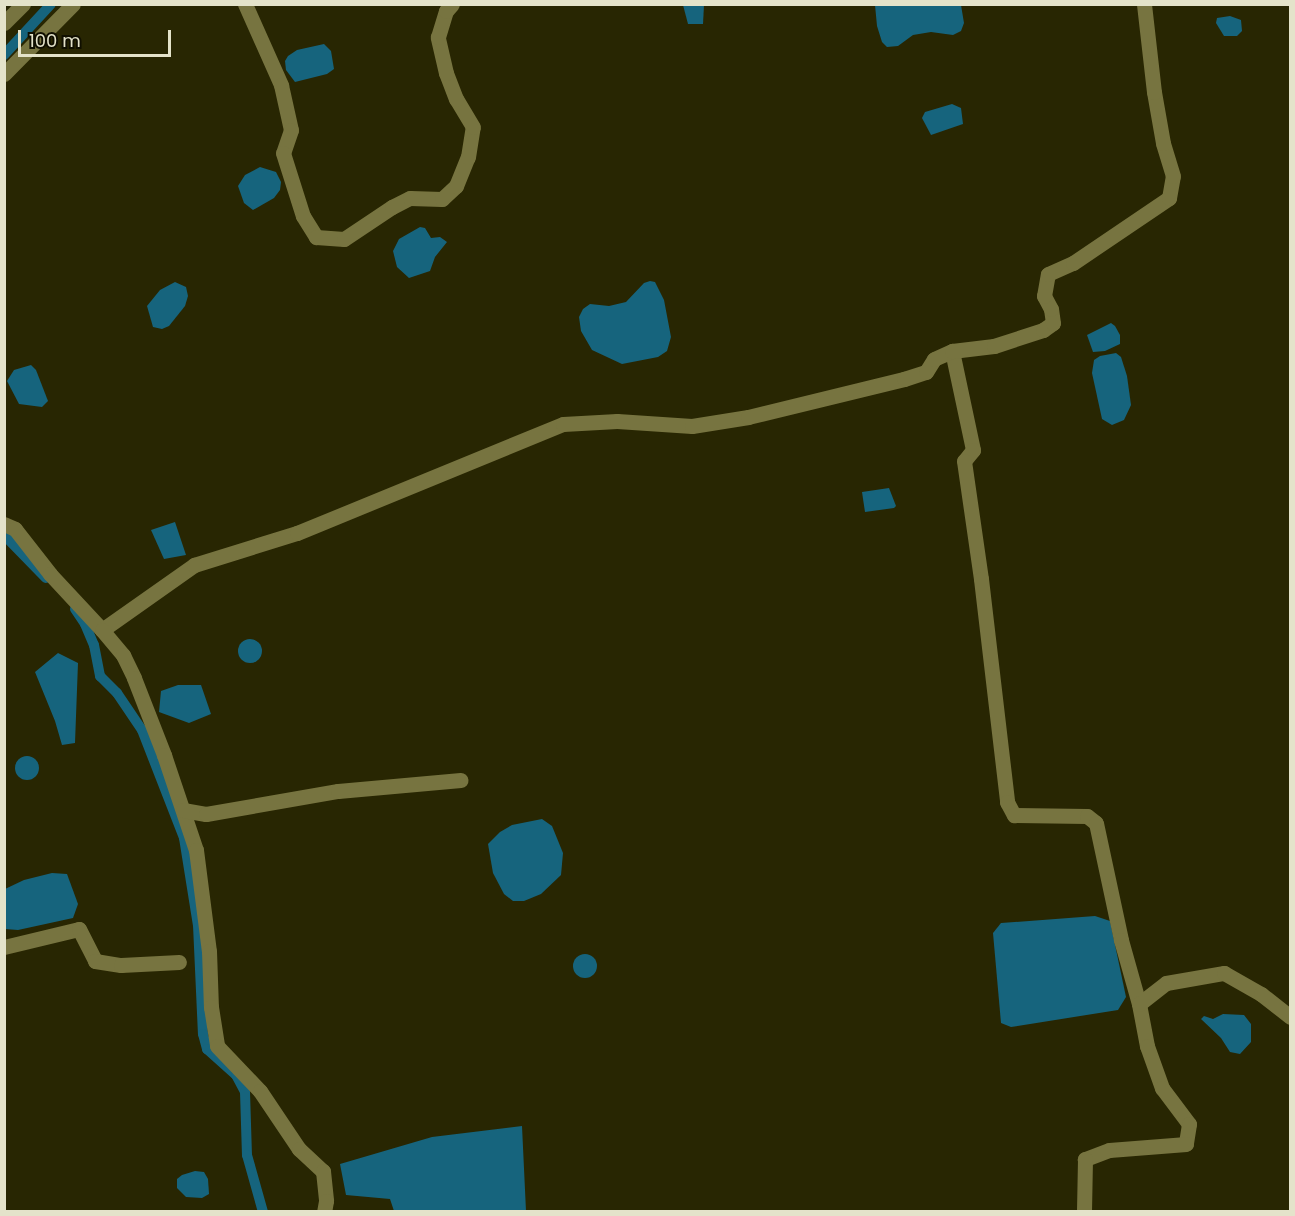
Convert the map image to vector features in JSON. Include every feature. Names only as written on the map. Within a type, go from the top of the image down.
[{"type":"street","points":[[4,23],[23,4]]},
{"type":"street","points":[[4,74],[73,4]]},
{"type":"street","points":[[245,4],[281,86],[291,130],[283,153],[303,216],[316,237],[344,239],[392,207],[410,198],[442,199],[456,186],[468,157],[473,127],[456,99],[446,73],[438,37],[446,11],[452,4]]},
{"type":"street","points":[[102,630],[194,565],[297,533],[563,424],[616,421],[692,426],[748,417],[904,379],[926,372],[934,359],[952,351],[994,346],[1043,330],[1053,323],[1051,309],[1044,296],[1048,274],[1073,263],[1169,198],[1173,176],[1154,92],[1143,4]]},
{"type":"street","points":[[952,351],[973,450],[964,460],[981,579],[1007,802],[1014,815],[1087,816],[1096,823],[1147,1046],[1161,1088],[1189,1124],[1186,1144],[1109,1150],[1085,1159],[1084,1212]]},
{"type":"street","points":[[4,524],[15,529],[50,574],[102,630],[123,655],[134,678],[165,755],[196,850],[209,951],[211,1007],[217,1046],[260,1091],[299,1149],[323,1171],[327,1201],[324,1212]]},
{"type":"street","points":[[183,810],[206,814],[338,791],[435,780],[461,780]]},
{"type":"street","points":[[4,947],[79,929],[96,961],[121,965],[179,962]]},
{"type":"street","points":[[1139,1004],[1166,983],[1224,973],[1261,994],[1290,1017]]},
{"type":"water","points":[[683,5],[704,5],[703,24],[688,24]]},
{"type":"water","points":[[875,5],[961,5],[964,23],[961,31],[953,35],[931,32],[913,35],[898,46],[887,47],[882,42],[877,26]]},
{"type":"water","points":[[1230,16],[1241,20],[1242,31],[1237,36],[1224,36],[1216,23],[1217,18]]},
{"type":"water","points":[[324,44],[331,51],[334,69],[327,74],[295,82],[286,70],[285,61],[288,56],[297,50]]},
{"type":"water","points":[[952,104],[961,108],[963,124],[931,135],[922,118],[925,112]]},
{"type":"water","points":[[260,167],[276,172],[281,182],[280,190],[274,198],[253,210],[244,203],[238,186],[245,175]]},
{"type":"water","points":[[420,227],[425,228],[431,238],[440,237],[447,242],[435,257],[430,271],[409,278],[397,267],[393,251],[399,239]]},
{"type":"water","points":[[175,282],[186,287],[188,296],[185,306],[169,326],[162,329],[153,327],[147,306],[160,290]]},
{"type":"water","points":[[655,282],[664,300],[671,337],[667,351],[658,357],[622,364],[592,350],[581,331],[579,317],[583,309],[590,304],[609,306],[626,302],[644,283]]},
{"type":"water","points":[[1111,323],[1120,335],[1120,344],[1105,351],[1093,352],[1087,335]]},
{"type":"water","points":[[1116,353],[1121,357],[1127,376],[1131,405],[1124,420],[1112,425],[1102,419],[1092,373],[1094,360],[1100,356]]},
{"type":"water","points":[[31,365],[36,370],[48,401],[42,407],[19,404],[7,381],[14,370]]},
{"type":"water","points":[[889,488],[896,506],[894,508],[865,512],[862,492]]},
{"type":"water","points":[[175,522],[186,555],[164,559],[151,530]]},
{"type":"water","points":[[250,639],[259,642],[262,651],[259,660],[250,663],[241,660],[238,651],[241,642]]},
{"type":"water","points":[[58,653],[78,663],[75,743],[62,745],[35,672]]},
{"type":"water","points":[[178,685],[201,685],[211,714],[189,723],[159,712],[161,691]]},
{"type":"water","points":[[27,756],[32,757],[38,763],[38,773],[32,779],[27,780],[22,779],[16,773],[15,768],[16,763],[22,757]]},
{"type":"water","points":[[542,819],[552,826],[563,853],[561,875],[541,894],[524,901],[513,901],[504,894],[493,873],[488,844],[500,832],[512,825]]},
{"type":"water","points":[[52,873],[67,874],[78,904],[73,918],[18,930],[5,929],[5,889],[24,880]]},
{"type":"water","points":[[1095,916],[1110,921],[1126,997],[1118,1010],[1011,1027],[1001,1023],[993,933],[1001,923]]},
{"type":"water","points":[[585,954],[590,955],[596,961],[596,971],[590,977],[585,978],[580,977],[574,971],[573,966],[574,961],[580,955]]},
{"type":"water","points":[[1223,1014],[1244,1015],[1251,1024],[1251,1042],[1240,1054],[1230,1052],[1221,1038],[1201,1019],[1204,1016],[1213,1019]]},
{"type":"water","points":[[522,1126],[526,1211],[394,1211],[390,1199],[346,1195],[340,1164],[432,1137]]},
{"type":"water","points":[[195,1171],[204,1172],[208,1179],[209,1194],[202,1198],[186,1197],[177,1188],[177,1179]]},
{"type":"waterway","points":[[4,55],[51,4]]},
{"type":"waterway","points":[[4,535],[46,578]]},
{"type":"waterway","points":[[75,609],[85,624],[94,645],[100,676],[117,693],[142,730],[184,838],[198,925],[203,1034],[207,1049],[236,1075],[245,1092],[247,1155],[263,1212]]}]
